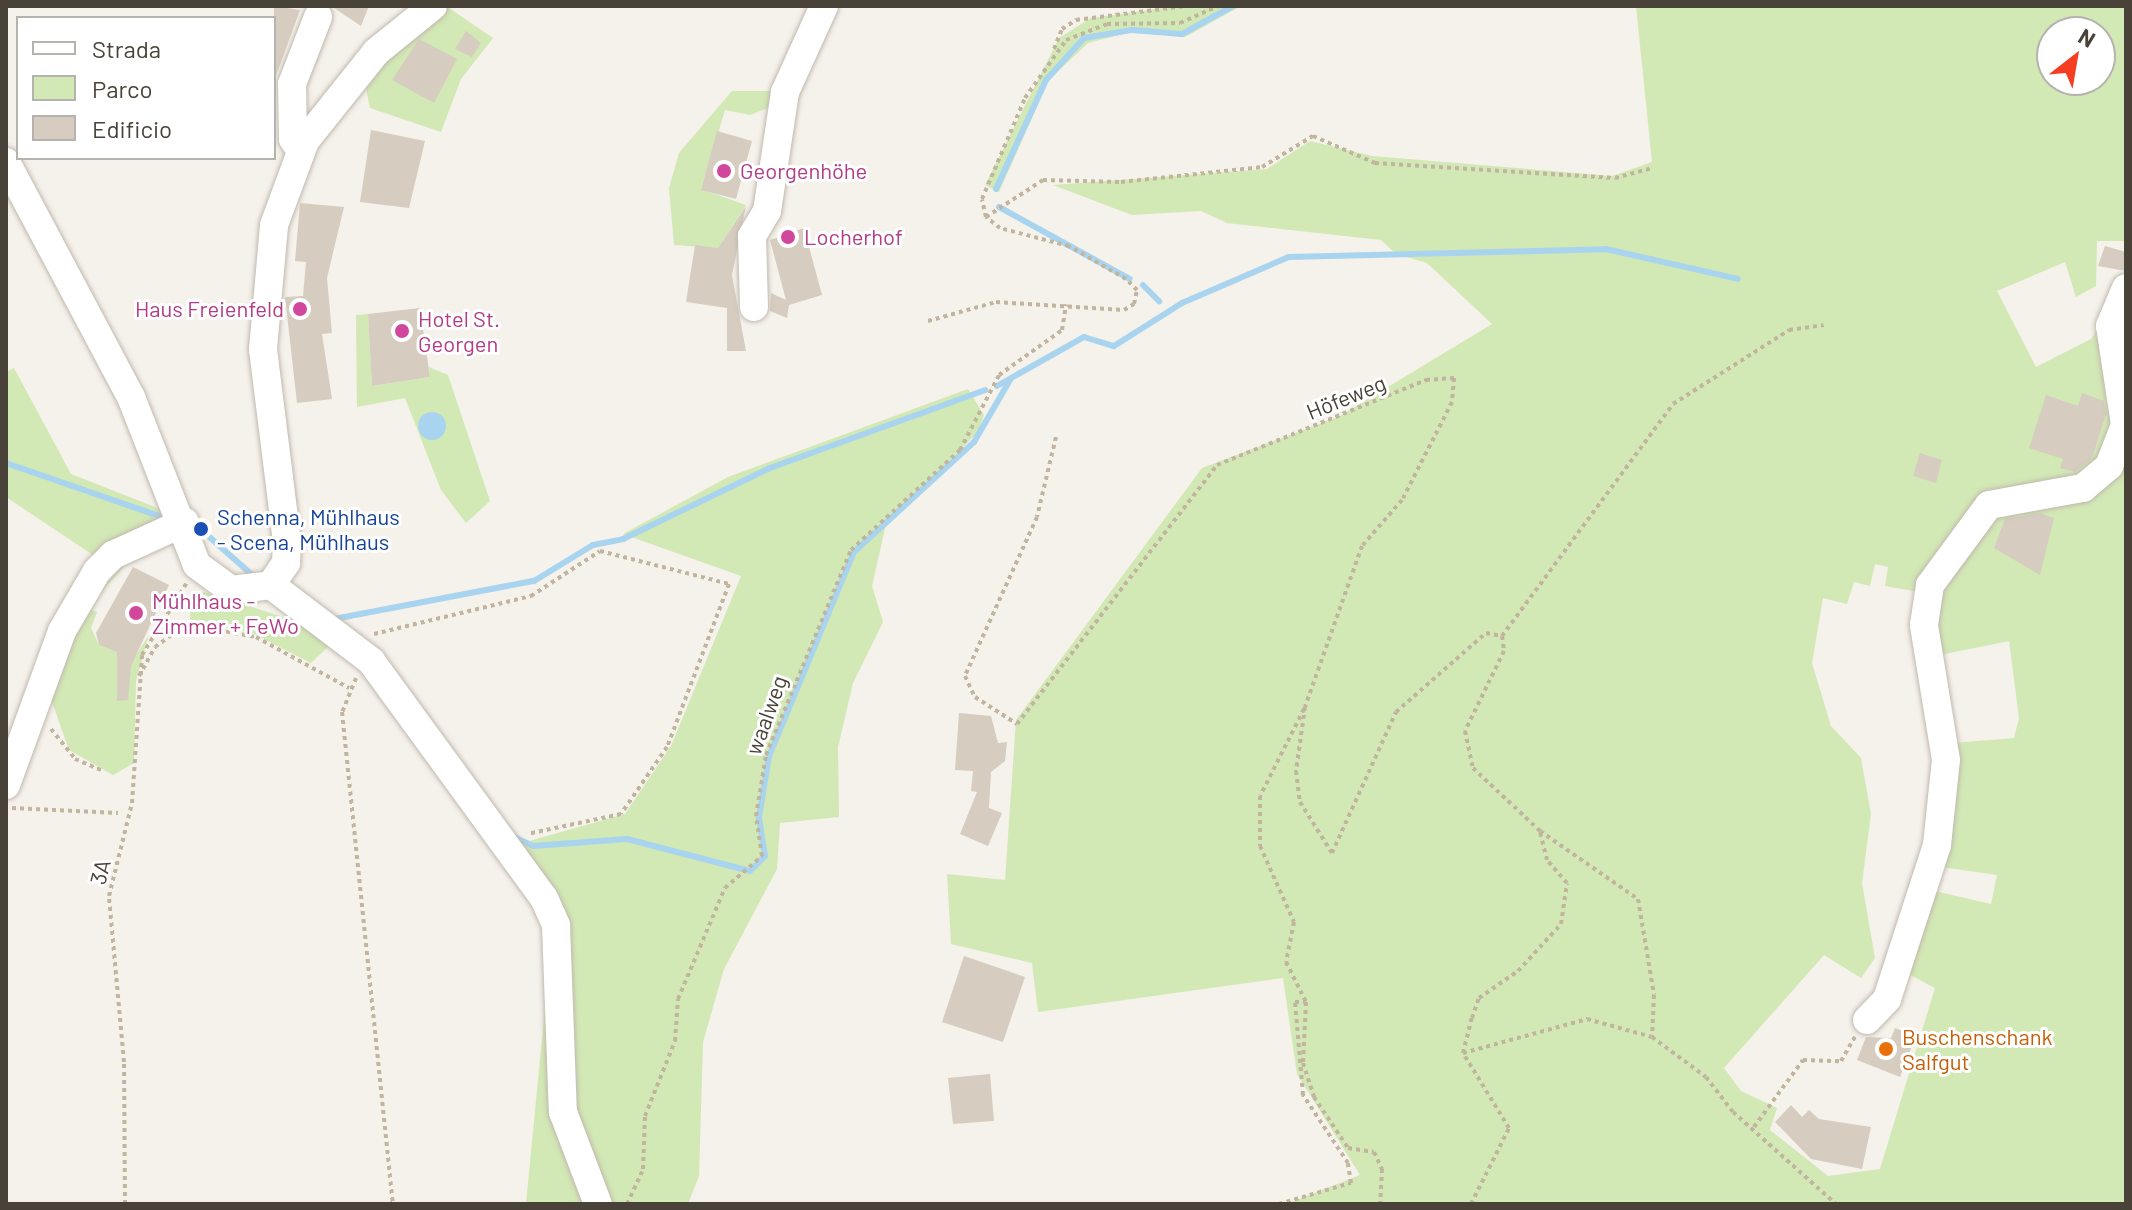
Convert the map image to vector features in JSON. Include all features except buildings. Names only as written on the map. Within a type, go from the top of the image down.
[{"type":"street","points":[[271,585],[286,563],[287,542],[263,349],[264,276],[301,151],[376,52],[433,6]]},
{"type":"street","points":[[754,307],[752,236],[767,211],[789,78],[824,6]]},
{"type":"street","points":[[301,151],[293,139],[292,84],[318,17]]},
{"type":"street","points":[[6,162],[131,397],[185,522],[197,565],[231,590],[271,585],[368,646],[556,925],[563,1112],[598,1204]]},
{"type":"street","points":[[1867,1020],[1887,999],[1937,845],[1946,760],[1924,625],[1930,585],[1989,505],[2083,488],[2109,466],[2125,425],[2110,326],[2126,288]]},
{"type":"street","points":[[6,785],[62,631],[97,571],[113,555],[185,522]]},
{"type":"path","points":[[986,217],[988,180],[1054,51],[1062,29],[1076,20],[1186,6]]},
{"type":"path","points":[[1054,51],[1107,24],[1180,23],[1218,6]]},
{"type":"path","points":[[986,217],[1043,180],[1121,182],[1262,167],[1313,136],[1375,163],[1615,178],[1653,168]]},
{"type":"path","points":[[928,321],[996,302],[1124,310],[1137,299],[1134,285],[1069,246],[1012,233],[986,217]]},
{"type":"path","name":"waalweg","points":[[627,1204],[643,1169],[645,1116],[675,1041],[678,999],[694,954],[725,888],[762,856],[756,816],[766,755],[851,550],[960,450],[999,375],[1062,330],[1066,304]]},
{"type":"path","points":[[1652,1037],[1654,995],[1638,899],[1540,831],[1473,768],[1465,731],[1504,651],[1502,636],[1673,404],[1789,330],[1824,325]]},
{"type":"path","name":"Höfeweg","points":[[1056,437],[1037,517],[965,676],[975,697],[1017,724],[1195,484],[1217,465],[1426,380],[1454,378],[1452,402],[1402,500],[1362,546],[1305,707]]},
{"type":"path","points":[[393,1204],[342,712],[368,646],[531,596],[600,551],[729,584],[667,747],[621,814],[521,834]]},
{"type":"path","name":"3A","points":[[125,1204],[124,1062],[109,896],[132,803],[136,681],[142,655],[197,565]]},
{"type":"path","points":[[136,681],[155,647],[187,624],[256,637],[349,688]]},
{"type":"path","points":[[1305,707],[1296,771],[1300,802],[1332,853],[1396,712],[1486,633],[1502,636]]},
{"type":"path","points":[[44,687],[60,744],[103,771]]},
{"type":"path","points":[[1305,707],[1260,796],[1260,846],[1294,922],[1286,962],[1306,1002],[1303,1063],[1314,1097],[1348,1148],[1374,1152],[1382,1169],[1380,1204]]},
{"type":"path","points":[[6,808],[118,813]]},
{"type":"path","points":[[1471,1204],[1509,1128],[1463,1053],[1479,998],[1518,971],[1561,924],[1567,883],[1547,860],[1540,831]]},
{"type":"path","points":[[1279,1204],[1351,1183],[1348,1163],[1303,1095],[1295,1002],[1306,1002]]},
{"type":"path","points":[[1463,1053],[1587,1019],[1652,1037],[1706,1077],[1836,1204]]},
{"type":"path","points":[[1754,1127],[1803,1060],[1841,1061],[1867,1020]]},
{"type":"green space","points":[[446,6],[493,38],[461,79],[441,132],[370,108],[366,89],[401,42]]},
{"type":"green space","points":[[1178,6],[1241,6],[1185,37],[1131,32],[1088,43],[1049,80],[999,192],[985,185],[1059,38],[1091,18]]},
{"type":"green space","points":[[1636,6],[2126,6],[2126,241],[2097,241],[2096,286],[2076,297],[2065,262],[1997,291],[2036,367],[2091,339],[2126,286],[2126,1204],[1286,1204],[1360,1175],[1297,1074],[1283,978],[1038,1012],[1032,963],[951,944],[947,874],[1005,880],[1016,720],[1202,468],[1340,416],[1492,324],[1427,263],[1396,254],[1381,240],[1227,223],[1201,211],[1132,215],[1053,185],[1267,169],[1310,141],[1372,156],[1612,176],[1652,162]],"holes":[[[1875,564],[1888,567],[1885,586],[1919,592],[1920,659],[2009,641],[2019,718],[2014,738],[1941,744],[1927,865],[1997,875],[1991,904],[1935,891],[1895,967],[1935,988],[1880,1169],[1828,1176],[1770,1130],[1777,1108],[1741,1091],[1724,1068],[1824,955],[1861,978],[1875,958],[1862,883],[1871,814],[1861,758],[1831,726],[1812,663],[1823,598],[1847,604],[1854,582],[1870,586]]]},
{"type":"green space","points":[[732,91],[775,91],[773,106],[750,115],[725,110],[701,189],[746,205],[718,248],[674,245],[669,188],[679,153]]},
{"type":"green space","points":[[368,314],[372,386],[430,377],[429,367],[448,375],[490,501],[466,523],[441,490],[405,398],[357,407],[356,315]]},
{"type":"green space","points":[[14,368],[71,474],[165,511],[162,528],[93,555],[6,497],[6,372]]},
{"type":"green space","points":[[968,389],[984,415],[979,431],[886,524],[872,586],[883,622],[853,683],[838,747],[839,817],[780,823],[777,869],[724,969],[703,1042],[699,1176],[688,1204],[526,1204],[550,956],[522,843],[625,814],[671,746],[741,576],[623,534],[728,477]]},
{"type":"green space","points":[[131,559],[87,608],[97,612],[91,628],[99,645],[134,658],[149,635],[136,681],[134,763],[113,775],[69,750],[45,682],[79,600]]},
{"type":"green space","points":[[204,592],[303,623],[333,642],[311,663],[252,633],[190,620],[191,595]]},
{"type":"water","points":[[432,412],[442,416],[446,426],[442,436],[432,440],[422,436],[418,426],[422,416]]},
{"type":"waterway","points":[[996,189],[1046,80],[1084,38],[1132,30],[1182,34],[1233,6]]},
{"type":"waterway","points":[[999,207],[1130,279]]},
{"type":"waterway","points":[[997,386],[1084,337],[1114,346],[1182,303],[1289,257],[1606,249],[1738,279]]},
{"type":"waterway","points":[[1143,285],[1159,301]]},
{"type":"waterway","points":[[514,837],[533,846],[627,839],[750,871],[765,856],[759,817],[769,756],[854,552],[974,442],[1010,380]]},
{"type":"waterway","points":[[334,619],[534,581],[593,545],[623,539],[770,468],[985,390]]},
{"type":"waterway","points":[[6,463],[165,518]]},
{"type":"waterway","points":[[206,534],[251,574]]},
{"type":"place","name":"Georgenhöhe","points":[[724,171]]},
{"type":"place","name":"Locherhof","points":[[788,237]]},
{"type":"place","name":"Haus Freienfeld","points":[[300,309]]},
{"type":"place","name":"Hotel St. Georgen","points":[[402,331]]},
{"type":"place","name":"Schenna, Mühlhaus - Scena, Mühlhaus","points":[[201,529]]},
{"type":"place","name":"Mühlhaus - Zimmer + FeWo","points":[[136,613]]},
{"type":"place","name":"Buschenschank Salfgut","points":[[1886,1049]]}]
